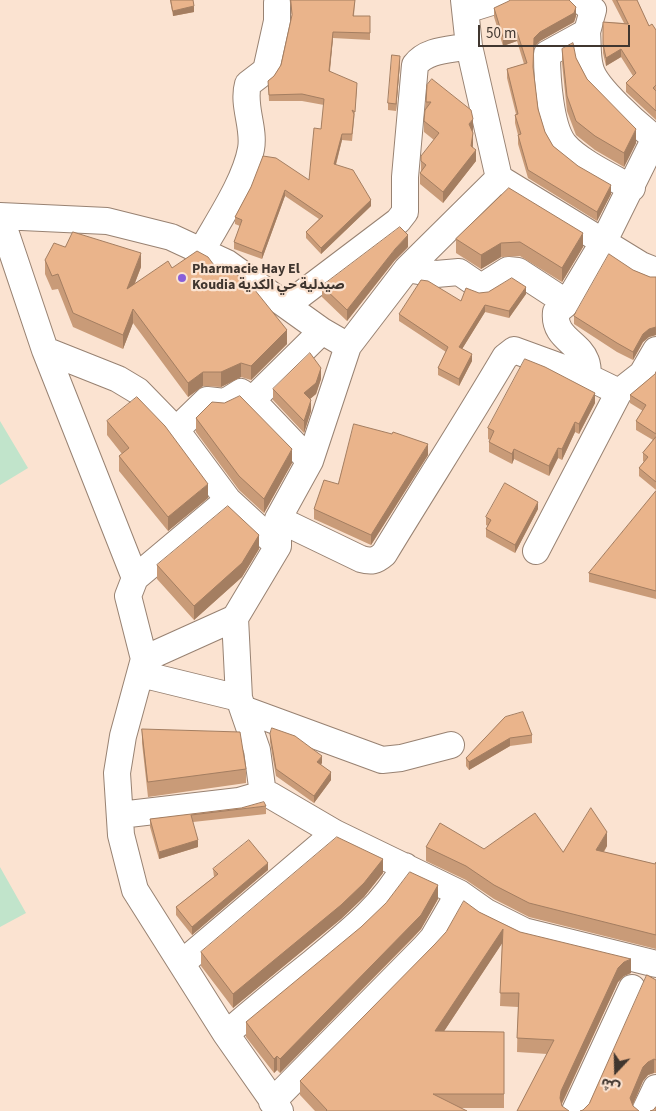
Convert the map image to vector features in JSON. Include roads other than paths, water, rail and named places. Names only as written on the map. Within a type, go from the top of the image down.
[{"type":"street","points":[[498,0],[465,5],[469,46],[498,178],[604,241],[651,264]]},
{"type":"street","points":[[580,0],[593,10],[587,32],[590,68],[598,82],[623,110],[655,137],[632,188],[604,241],[566,303],[556,312],[555,320],[565,339],[586,361],[588,377]]},
{"type":"street","points":[[202,250],[239,181],[252,148],[246,94],[248,84],[265,71],[267,66],[277,21],[277,2]]},
{"type":"street","points":[[587,32],[547,54],[549,92],[558,130],[564,143],[573,153],[632,188]]},
{"type":"street","points":[[287,305],[398,221],[405,212],[405,177],[415,65],[420,58],[428,54],[469,46]]},
{"type":"street","points":[[142,667],[235,618],[278,546],[278,519],[310,461],[348,346],[406,269],[498,178]]},
{"type":"street","points":[[135,578],[45,350],[0,216],[107,221],[172,237],[227,263],[322,331],[348,346]]},
{"type":"street","points":[[406,269],[436,274],[458,272],[478,285],[486,284],[508,270],[518,271],[566,303]]},
{"type":"street","points":[[252,400],[322,331]]},
{"type":"street","points":[[45,350],[118,379],[138,391],[176,430],[228,500],[278,546]]},
{"type":"street","points":[[278,519],[361,559],[369,562],[377,560],[384,554],[440,460],[461,433],[509,353],[514,350],[588,377],[618,392]]},
{"type":"street","points":[[536,551],[618,392],[642,374],[656,350]]},
{"type":"street","points":[[176,430],[208,400],[225,402],[241,392],[252,400],[310,461]]},
{"type":"street","points":[[228,500],[135,578],[128,596],[142,667],[123,736],[116,773],[122,835],[135,890],[226,1034],[276,1106],[433,938],[458,893]]},
{"type":"street","points":[[235,618],[241,703],[257,750],[263,794]]},
{"type":"street","points":[[142,667],[241,703],[382,760],[401,758],[451,745]]},
{"type":"street","points":[[120,815],[229,802],[263,794],[270,795],[335,833],[458,893],[486,912],[524,931],[656,964]]},
{"type":"street","points":[[182,963],[335,833]]},
{"type":"street","points":[[226,1034],[366,917],[393,887],[405,866]]},
{"type":"street","points":[[576,1111],[632,988]]},
{"type":"street","points":[[644,1111],[656,1088]]},
{"type":"place","name":"Pharmacie Hay El Koudia صيدلية حي الكدية","points":[[182,278]]}]
